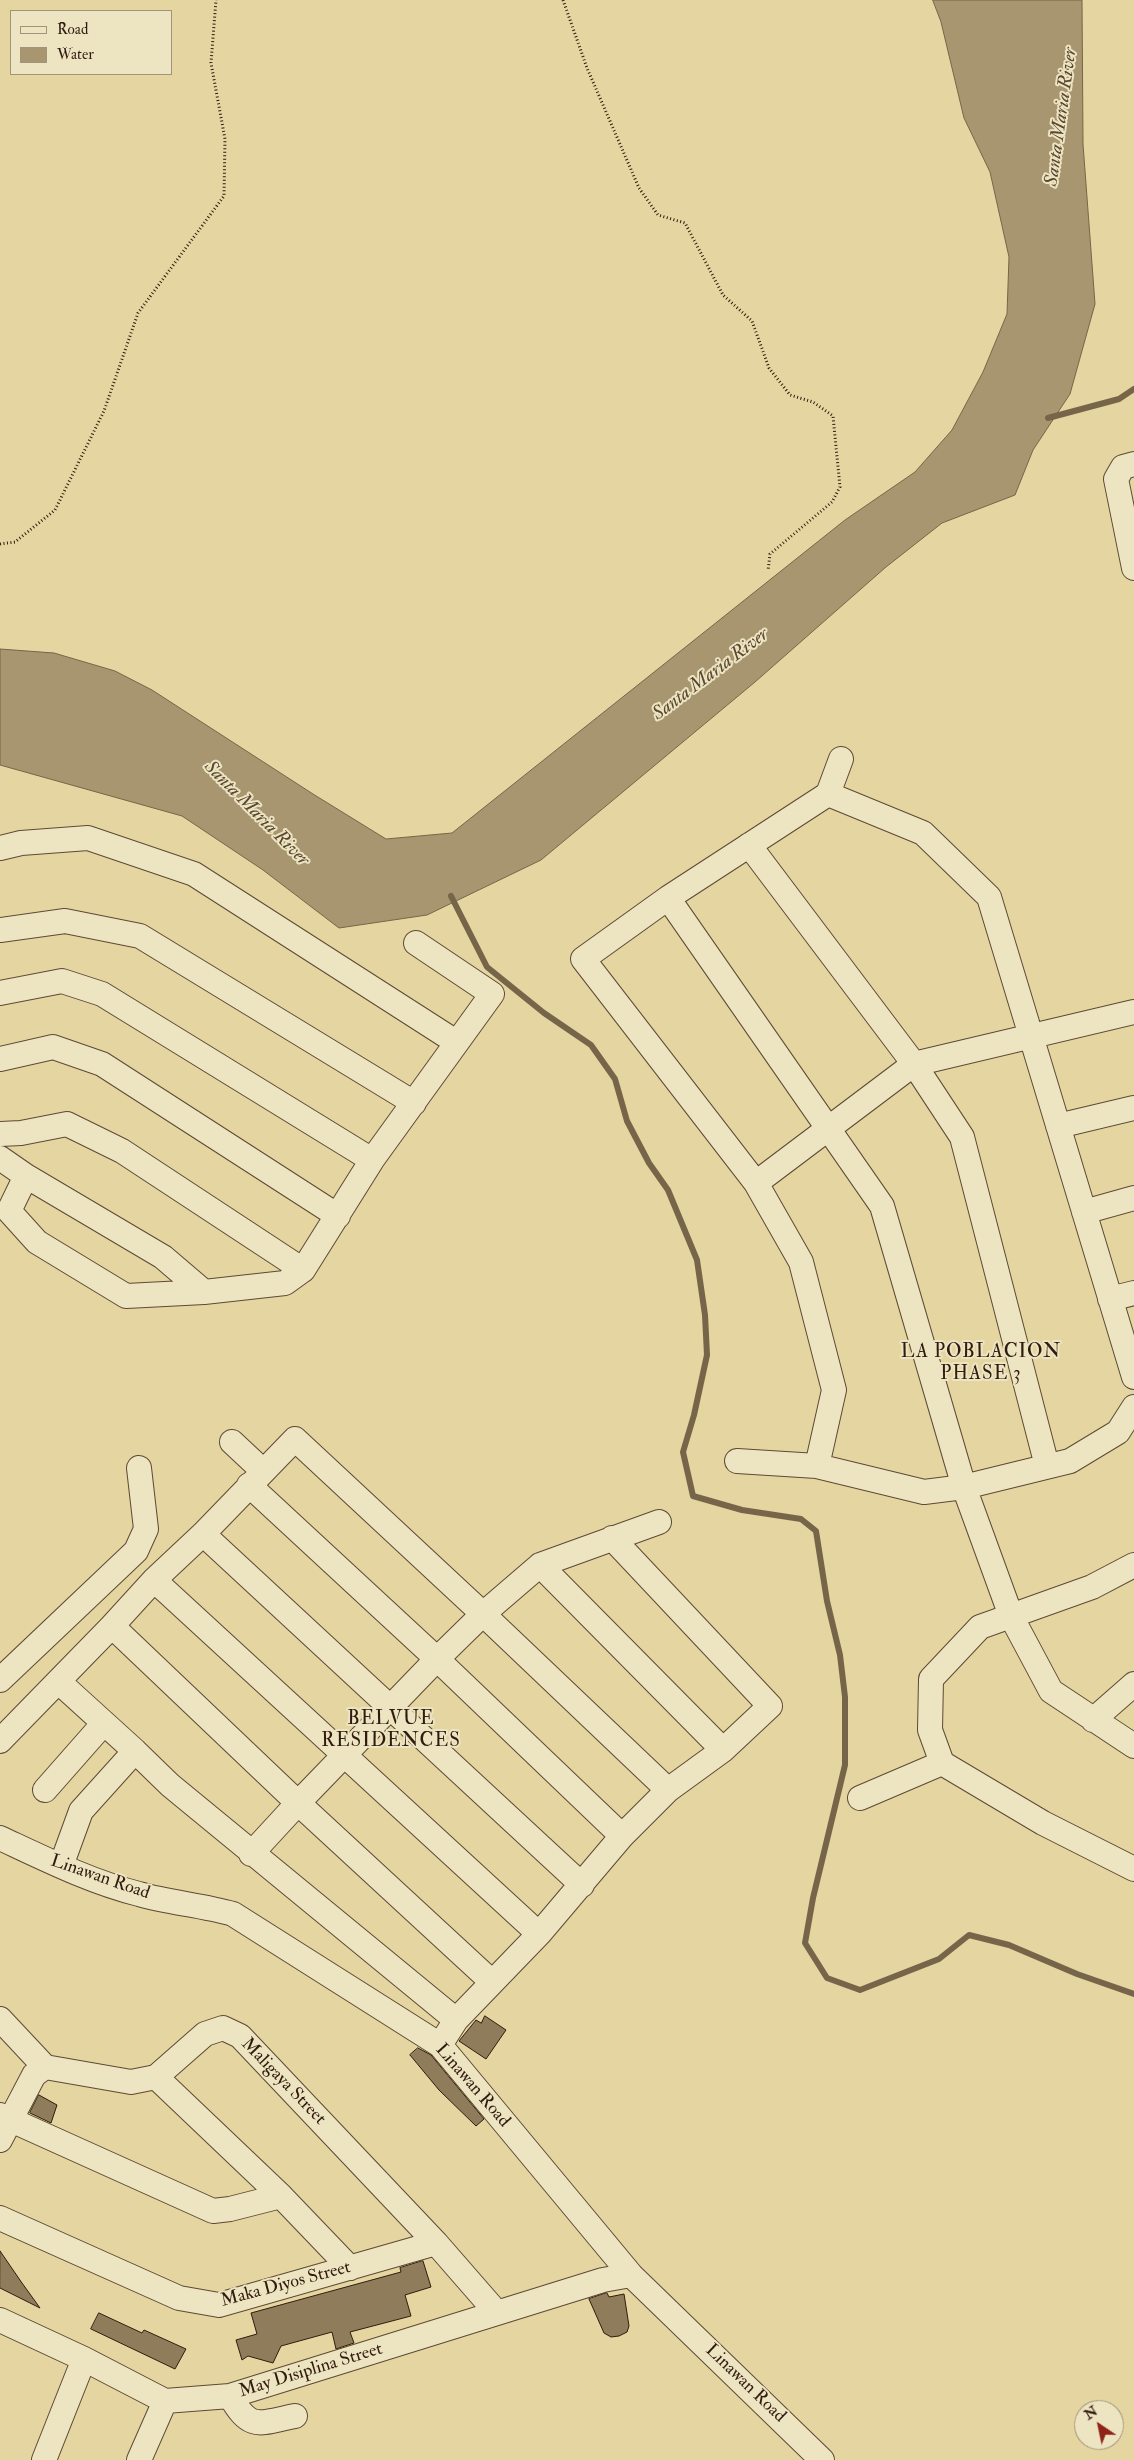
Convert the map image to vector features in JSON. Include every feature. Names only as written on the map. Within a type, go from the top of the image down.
[{"type":"street","points":[[1134,464],[1123,467],[1116,479],[1134,568]]},
{"type":"street","points":[[817,1466],[834,1390],[801,1262],[756,1183],[583,959],[668,898],[828,794],[840,759]]},
{"type":"street","points":[[828,794],[923,833],[989,897],[1134,1377]]},
{"type":"street","points":[[0,848],[21,843],[88,838],[194,874],[456,1042]]},
{"type":"street","points":[[749,845],[914,1064],[962,1137],[1047,1466]]},
{"type":"street","points":[[668,898],[882,1206],[964,1487],[1010,1616],[1051,1691],[1134,1746]]},
{"type":"street","points":[[0,930],[64,921],[140,936],[414,1103]]},
{"type":"street","points":[[26,1176],[9,1211],[37,1242],[126,1296],[204,1292],[285,1283],[303,1270],[372,1160],[492,994],[416,943]]},
{"type":"street","points":[[0,993],[62,981],[102,994],[372,1160]]},
{"type":"street","points":[[756,1183],[914,1064],[1134,1012]]},
{"type":"street","points":[[0,1059],[53,1047],[102,1064],[338,1216]]},
{"type":"street","points":[[1058,1126],[1134,1108]]},
{"type":"street","points":[[0,1134],[21,1133],[67,1124],[122,1151],[303,1270]]},
{"type":"street","points":[[0,1158],[26,1176],[163,1257],[204,1292]]},
{"type":"street","points":[[1084,1212],[1134,1198]]},
{"type":"street","points":[[1110,1299],[1134,1293]]},
{"type":"street","points":[[738,1461],[817,1466],[924,1492],[964,1487],[1070,1461],[1118,1432],[1134,1407]]},
{"type":"street","points":[[0,1741],[59,1682],[154,1580],[203,1534],[294,1439],[484,1614],[668,1790]]},
{"type":"street","points":[[232,1442],[256,1478],[437,1659],[622,1836]]},
{"type":"street","points":[[0,1680],[136,1551],[146,1529],[139,1468]]},
{"type":"street","points":[[251,1854],[437,1659],[484,1614],[540,1566],[659,1522]]},
{"type":"street","points":[[203,1534],[582,1885]]},
{"type":"street","points":[[440,2045],[456,2020],[539,1934],[622,1836],[668,1790],[723,1750],[770,1706],[612,1538]]},
{"type":"street","points":[[1134,1565],[1092,1587],[980,1627],[931,1679],[930,1730],[942,1763],[1043,1823],[1134,1868]]},
{"type":"street","points":[[540,1566],[723,1750]]},
{"type":"street","points":[[154,1580],[539,1934]]},
{"type":"street","points":[[112,1626],[298,1803],[492,1982]]},
{"type":"street","points":[[59,1682],[135,1751],[170,1786],[456,2020]]},
{"type":"street","points":[[1093,1720],[1134,1684]]},
{"type":"street","points":[[45,1790],[104,1723]]},
{"type":"street","points":[[61,1866],[81,1811],[135,1751]]},
{"type":"street","points":[[860,1798],[942,1763]]},
{"type":"street","name":"Linawan Road","points":[[0,1838],[61,1866],[139,1894],[233,1914],[440,2045],[631,2276],[822,2460]]},
{"type":"street","points":[[0,2019],[45,2067],[34,2075],[5,2117],[0,2140]]},
{"type":"street","name":"Maligaya Street","points":[[45,2067],[131,2082],[156,2077],[205,2034],[223,2028],[240,2036],[436,2243],[496,2313]]},
{"type":"street","points":[[156,2077],[281,2196],[350,2268]]},
{"type":"street","points":[[5,2117],[213,2211],[230,2209],[281,2196]]},
{"type":"street","name":"Maka Diyos Street","points":[[0,2218],[179,2298],[219,2305],[436,2243]]},
{"type":"street","name":"May Disiplina Street","points":[[165,2401],[230,2396],[603,2280],[631,2276]]},
{"type":"street","points":[[2,2326],[84,2359],[165,2401],[139,2460]]},
{"type":"street","points":[[44,2460],[84,2359]]},
{"type":"street","points":[[230,2396],[244,2418],[258,2423],[295,2416]]},
{"type":"path","points":[[0,544],[15,542],[55,510],[104,412],[138,313],[224,196],[225,139],[211,63],[216,0]]},
{"type":"path","points":[[563,0],[587,68],[639,188],[658,215],[684,223],[723,295],[752,321],[768,368],[790,395],[813,402],[833,416],[840,487],[832,502],[770,554],[768,572]]},
{"type":"water","name":"Santa Maria River","points":[[933,0],[1082,0],[1083,144],[1095,304],[1070,394],[1033,450],[1015,495],[942,523],[886,567],[755,682],[541,860],[427,915],[339,928],[263,870],[182,816],[0,765],[0,649],[54,653],[115,671],[152,690],[386,839],[452,833],[845,520],[915,472],[952,430],[983,372],[1007,314],[1009,257],[990,172],[964,118],[941,22]]},
{"type":"building","points":[[485,2016],[506,2030],[486,2059],[459,2041],[476,2020],[481,2023]]},
{"type":"building","points":[[418,2048],[431,2055],[484,2119],[476,2126],[439,2090],[410,2055]]},
{"type":"building","points":[[39,2095],[57,2105],[51,2123],[30,2113]]},
{"type":"building","points":[[0,2251],[22,2283],[40,2308],[0,2288]]},
{"type":"building","points":[[423,2261],[431,2287],[405,2295],[411,2316],[350,2332],[354,2343],[336,2349],[332,2332],[281,2346],[273,2363],[248,2356],[242,2360],[236,2340],[257,2334],[251,2313],[401,2272],[400,2268]]},
{"type":"building","points":[[607,2293],[609,2297],[624,2294],[629,2326],[627,2332],[619,2336],[611,2337],[604,2333],[589,2299]]},
{"type":"building","points":[[99,2313],[142,2333],[144,2330],[186,2349],[175,2369],[91,2329]]},
{"type":"waterway","points":[[1048,418],[1119,399],[1134,389]]},
{"type":"waterway","points":[[451,896],[487,967],[544,1013],[591,1045],[615,1079],[627,1121],[649,1163],[668,1190],[697,1260],[705,1315],[707,1355],[694,1415],[683,1452],[693,1496],[742,1510],[801,1519],[816,1531],[827,1601],[840,1655],[845,1697],[845,1765],[813,1898],[805,1943],[827,1978],[860,1990],[939,1959],[969,1935],[1009,1945],[1077,1974],[1134,1994]]},
{"type":"district","name":"LA POBLACION PHASE 3","points":[[981,1364]]},
{"type":"district","name":"BELVUE RESIDENCES","points":[[391,1731]]}]
